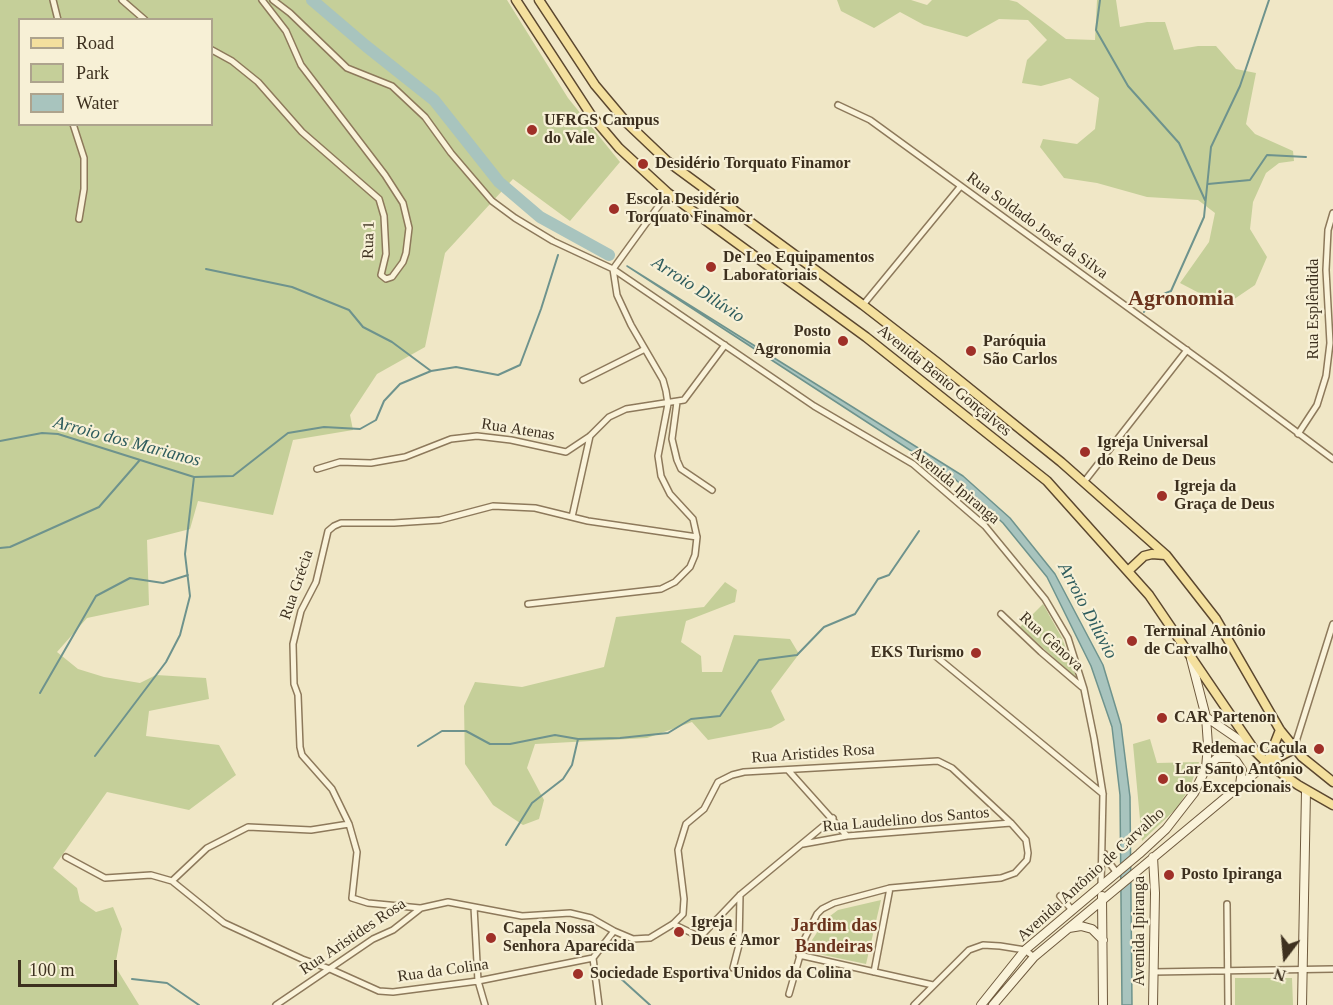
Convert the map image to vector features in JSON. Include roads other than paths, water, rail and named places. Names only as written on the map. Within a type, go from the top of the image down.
[{"type":"main road","name":"Avenida Bento Gonçalves","points":[[516,0],[591,115],[619,148],[669,193],[866,337],[1047,481],[1149,595],[1255,751],[1267,763],[1306,790],[1333,805]]},
{"type":"main road","name":"Avenida Bento Gonçalves","points":[[539,0],[595,85],[627,123],[667,161],[938,363],[1084,482],[1166,555],[1216,619],[1280,730],[1294,749],[1333,782]]},
{"type":"main road","points":[[1128,571],[1144,556],[1166,555]]},
{"type":"main road","name":"Avenida Antônio de Carvalho","points":[[981,1005],[1026,950],[1139,855],[1179,814],[1194,793],[1206,768],[1208,745],[1206,717],[1189,652]]},
{"type":"main road","points":[[1206,717],[1255,751]]},
{"type":"main road","points":[[1267,763],[1280,730]]},
{"type":"main road","points":[[1267,763],[1294,749]]},
{"type":"main road","points":[[1206,768],[1217,758],[1232,758],[1242,770],[1240,785]]},
{"type":"main road","name":"Avenida Antônio de Carvalho","points":[[993,1005],[1034,957],[1267,763]]},
{"type":"main road","points":[[1302,1005],[1306,790]]},
{"type":"main road","name":"Avenida Ipiranga","points":[[1153,857],[1155,893],[1153,1005]]},
{"type":"main road","name":"Avenida Ipiranga","points":[[1101,886],[1103,1005]]},
{"type":"main road","points":[[1067,928],[1081,926],[1092,929],[1102,940]]},
{"type":"street","points":[[53,0],[57,18]]},
{"type":"street","points":[[122,0],[143,18]]},
{"type":"street","name":"Rua 1","points":[[213,51],[232,61],[258,82],[302,132],[379,199],[384,216],[386,254],[381,275],[386,279],[392,278],[406,253],[409,228],[403,202],[301,65],[286,31],[262,0]]},
{"type":"street","points":[[273,0],[290,13],[347,68],[392,86],[424,117],[492,201],[553,242],[613,268]]},
{"type":"street","name":"Rua Soldado José da Silva","points":[[838,105],[870,120],[1333,459]]},
{"type":"street","points":[[74,126],[84,158],[84,189],[79,219]]},
{"type":"street","points":[[863,305],[960,187]]},
{"type":"street","points":[[528,604],[662,589],[675,582],[690,567],[695,555],[697,537],[693,519],[670,494],[661,476],[658,456],[668,404],[663,380],[616,295],[613,268],[669,193]]},
{"type":"street","name":"Rua Esplêndida","points":[[1298,434],[1317,405],[1326,376],[1332,342],[1326,270],[1328,230],[1333,213]]},
{"type":"street","name":"Avenida Ipiranga","points":[[613,268],[814,406],[913,464],[985,526],[1045,599],[1068,638],[1084,689],[1103,794],[1101,886]]},
{"type":"street","points":[[712,490],[681,469],[672,439],[677,402],[687,397],[725,345]]},
{"type":"street","points":[[583,380],[645,350]]},
{"type":"street","points":[[1084,482],[1187,350]]},
{"type":"street","name":"Rua Atenas","points":[[317,469],[340,462],[364,464],[405,457],[451,439],[477,436],[511,440],[566,452],[590,436],[609,417],[626,409],[677,402]]},
{"type":"street","points":[[572,517],[590,436]]},
{"type":"street","name":"Rua Grécia","points":[[421,908],[368,903],[352,898],[357,852],[350,824],[332,789],[302,755],[298,695],[294,684],[293,644],[301,611],[316,582],[328,531],[341,523],[440,520],[493,506],[535,508],[572,517],[697,537]]},
{"type":"street","name":"Rua Gênova","points":[[1001,614],[1084,689]]},
{"type":"street","points":[[1294,749],[1333,624]]},
{"type":"street","points":[[933,654],[1103,794]]},
{"type":"street","name":"Rua Aristides Rosa","points":[[276,1005],[373,939],[393,930],[421,908],[448,902],[522,916],[570,913],[591,918],[633,939],[650,939],[674,924],[682,914],[684,899],[678,850],[686,824],[704,809],[712,791],[722,780],[744,772],[938,760],[952,768],[1026,840],[1027,860],[1015,873],[1001,878],[890,888]]},
{"type":"street","points":[[789,770],[847,836]]},
{"type":"street","name":"Rua Laudelino dos Santos","points":[[674,924],[700,937],[740,895],[833,818]]},
{"type":"street","name":"Rua Laudelino dos Santos","points":[[803,844],[847,836],[1011,823]]},
{"type":"street","points":[[172,881],[207,848],[249,826],[311,830],[350,824]]},
{"type":"street","name":"Avenida Ipiranga","points":[[1103,850],[1108,861],[1118,871]]},
{"type":"street","name":"Rua da Colina","points":[[66,857],[105,878],[151,875],[172,881],[224,922],[302,959],[379,991],[393,992],[478,981],[593,958]]},
{"type":"street","points":[[789,994],[799,956],[810,927],[822,909],[843,900],[890,888],[874,972]]},
{"type":"street","points":[[733,968],[739,945],[740,895]]},
{"type":"street","points":[[1060,896],[1072,910]]},
{"type":"street","points":[[1227,904],[1228,1005]]},
{"type":"street","points":[[474,907],[478,981],[485,1005]]},
{"type":"street","points":[[599,1005],[593,958],[614,931]]},
{"type":"street","points":[[914,1005],[969,950],[983,945],[1026,950],[1034,957]]},
{"type":"street","points":[[799,956],[933,985]]},
{"type":"street","points":[[1153,972],[1333,969]]},
{"type":"water","name":"Arroio Dilúvio","points":[[627,266],[963,476],[1010,518],[1055,574],[1103,665],[1121,725],[1130,797],[1132,1005],[1122,1005],[1120,795],[1112,727],[1091,666],[1047,577],[1003,523],[956,480]]},
{"type":"waterway","name":"Arroio Dilúvio","points":[[312,0],[434,100],[499,182],[540,217],[609,255]]},
{"type":"waterway","points":[[1100,0],[1096,30],[1128,86],[1179,143],[1205,200]]},
{"type":"waterway","points":[[1144,312],[1156,297],[1171,291],[1204,217],[1211,147],[1240,86],[1269,0]]},
{"type":"waterway","points":[[1208,184],[1250,180],[1267,155],[1306,157]]},
{"type":"waterway","name":"Arroio dos Marianos","points":[[0,441],[42,433],[58,434],[194,477],[233,476],[288,433],[324,427],[360,429],[376,420],[384,401],[400,384],[431,371],[456,367],[498,375],[520,365],[558,255]]},
{"type":"waterway","points":[[206,269],[292,287],[349,310],[363,327],[392,342],[431,371]]},
{"type":"waterway","points":[[0,548],[10,547],[99,507],[139,461]]},
{"type":"waterway","points":[[95,756],[166,662],[180,635],[190,596],[185,554],[194,477]]},
{"type":"waterway","points":[[418,746],[442,731],[466,731],[490,744],[510,744],[555,735],[578,739],[668,733],[691,719],[720,716],[759,660],[797,655],[824,627],[855,614],[878,579],[889,575],[919,531]]},
{"type":"waterway","points":[[40,693],[96,596],[130,578],[163,583],[188,575]]},
{"type":"waterway","points":[[506,845],[532,803],[563,779],[572,765],[578,739]]},
{"type":"waterway","points":[[618,976],[650,1005]]},
{"type":"waterway","points":[[132,979],[167,983],[199,1005]]},
{"type":"place","name":"UFRGS Campus do Vale","points":[[532,130]]},
{"type":"place","name":"Desidério Torquato Finamor","points":[[643,164]]},
{"type":"place","name":"Escola Desidério Torquato Finamor","points":[[614,209]]},
{"type":"place","name":"De Leo Equipamentos Laboratoriais","points":[[711,267]]},
{"type":"place","name":"Posto Agronomia","points":[[843,341]]},
{"type":"place","name":"Paróquia São Carlos","points":[[971,351]]},
{"type":"place","name":"Igreja Universal do Reino de Deus","points":[[1085,452]]},
{"type":"place","name":"Igreja da Graça de Deus","points":[[1162,496]]},
{"type":"place","name":"Terminal Antônio de Carvalho","points":[[1132,641]]},
{"type":"place","name":"EKS Turismo","points":[[976,653]]},
{"type":"place","name":"CAR Partenon","points":[[1162,718]]},
{"type":"place","name":"Redemac Caçula","points":[[1319,749]]},
{"type":"place","name":"Lar Santo Antônio dos Excepcionais","points":[[1163,779]]},
{"type":"place","name":"Posto Ipiranga","points":[[1169,875]]},
{"type":"place","name":"Igreja Deus é Amor","points":[[679,932]]},
{"type":"place","name":"Capela Nossa Senhora Aparecida","points":[[491,938]]},
{"type":"place","name":"Sociedade Esportiva Unidos da Colina","points":[[578,974]]},
{"type":"district","name":"Agronomia","points":[[1181,299]]},
{"type":"district","name":"Jardim das Bandeiras","points":[[834,936]]}]
